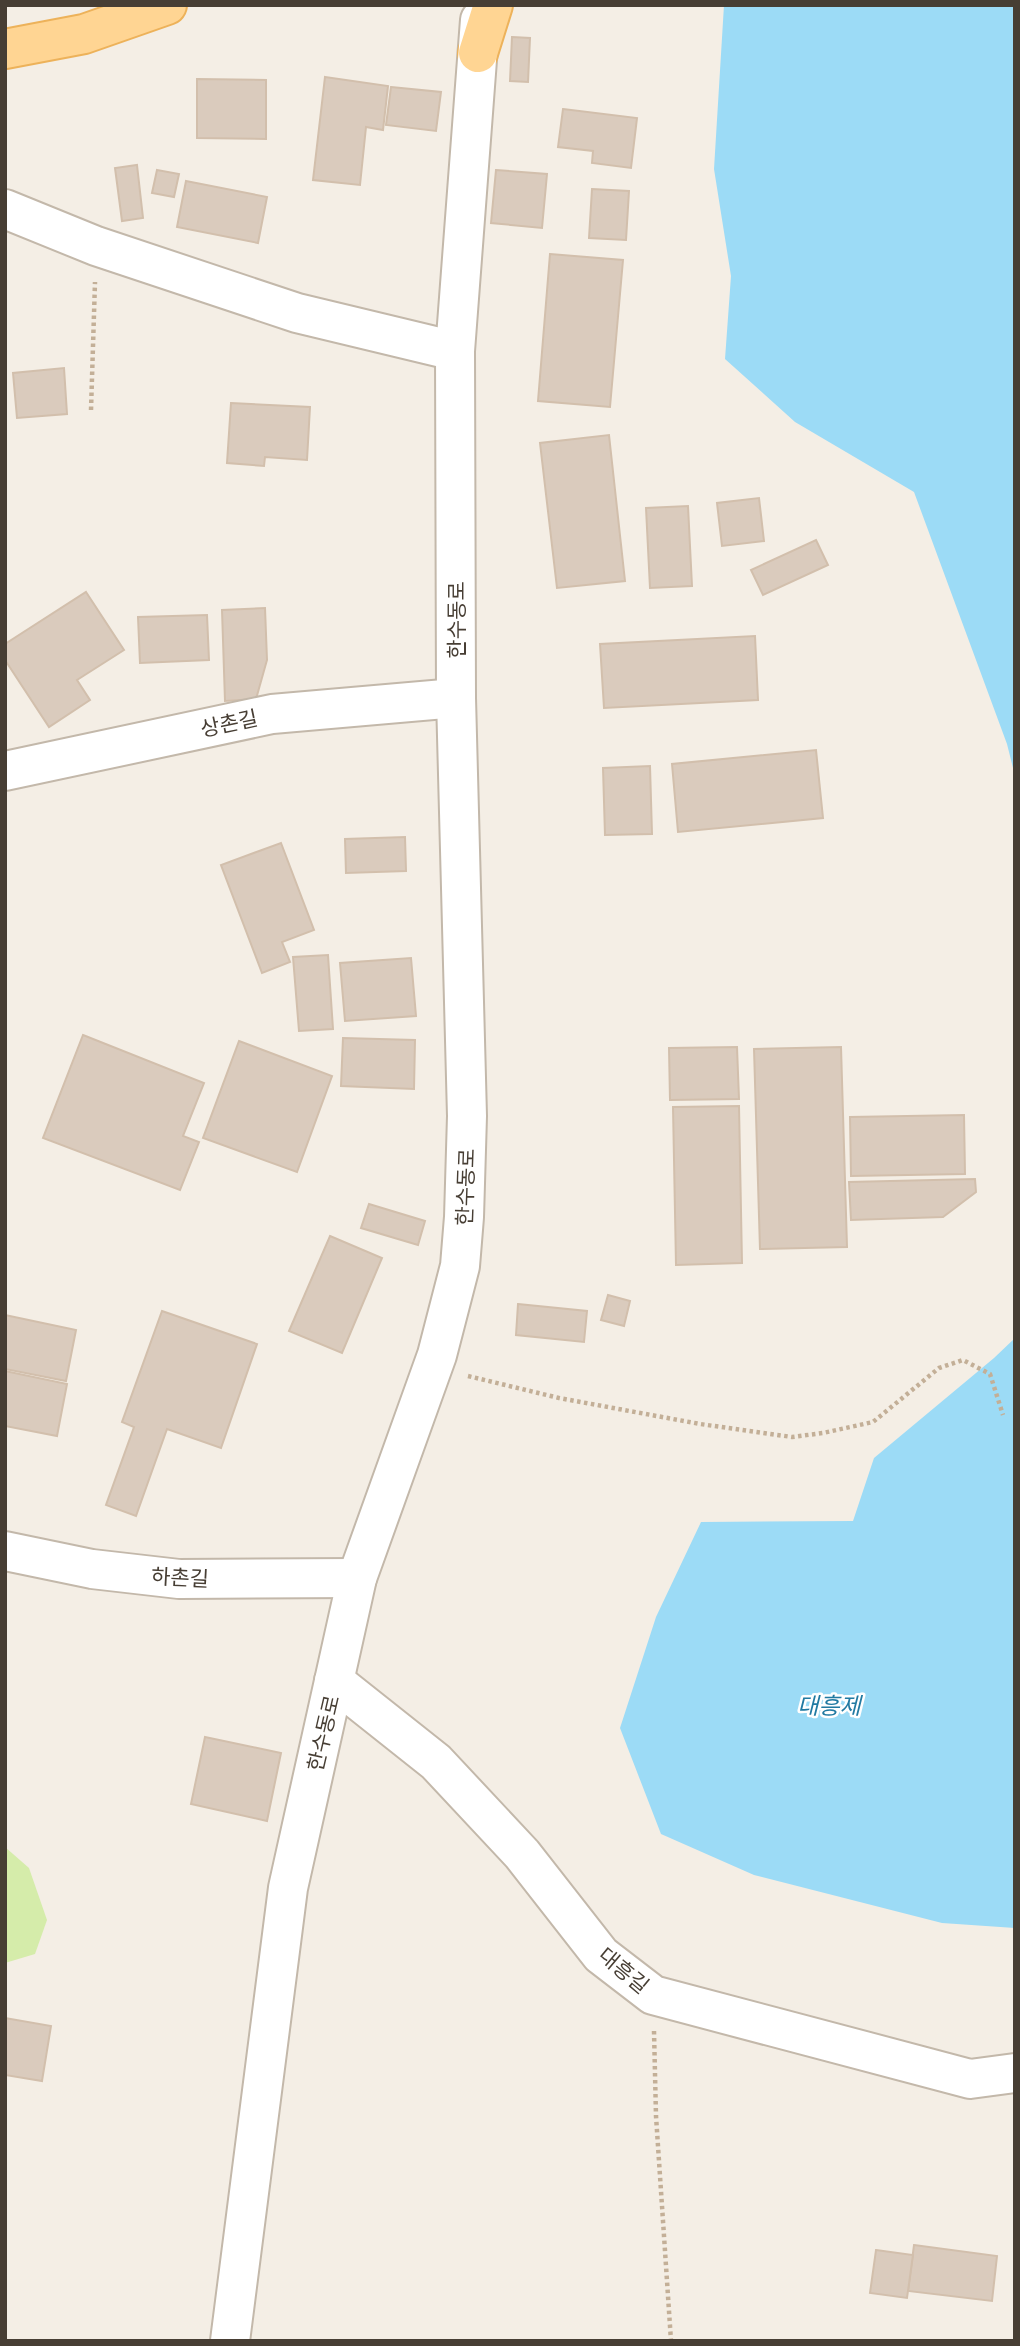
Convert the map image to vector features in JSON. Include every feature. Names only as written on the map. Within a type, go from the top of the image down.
[{"type":"main road","points":[[5,37],[97,5]]},
{"type":"main road","points":[[5,49],[84,34],[167,5]]},
{"type":"main road","points":[[467,5],[478,53]]},
{"type":"main road","points":[[478,53],[493,5]]},
{"type":"street","name":"한수동로","points":[[230,2341],[288,1888],[357,1578],[433,1367],[460,1266],[466,1162],[457,698],[455,351],[481,5]]},
{"type":"street","points":[[5,209],[96,246],[298,313],[455,351]]},
{"type":"street","name":"상촌길","points":[[5,771],[272,714],[457,698]]},
{"type":"street","name":"하촌길","points":[[5,1551],[92,1569],[179,1579],[357,1578]]},
{"type":"street","name":"대흥길","points":[[334,1681],[436,1762],[522,1854],[601,1955],[653,1995],[971,2079],[1015,2073]]},
{"type":"path","points":[[91,410],[96,246]]},
{"type":"path","points":[[433,1367],[559,1398],[700,1424],[792,1437],[873,1422],[939,1368],[962,1360],[990,1374],[1003,1415]]},
{"type":"path","points":[[653,1995],[656,2116],[671,2341]]},
{"type":"green space","points":[[5,1847],[29,1868],[47,1920],[35,1954],[5,1963]]},
{"type":"water","points":[[724,5],[1015,5],[1015,776],[1007,744],[914,492],[795,422],[725,359],[731,276],[714,169]]},
{"type":"water","name":"대흥제","points":[[1015,1338],[1015,1928],[942,1923],[754,1875],[661,1834],[620,1728],[656,1617],[701,1522],[853,1521],[874,1458]]},
{"type":"building","points":[[512,37],[530,38],[528,82],[510,81]]},
{"type":"building","points":[[325,77],[388,86],[383,130],[366,127],[360,185],[313,180]]},
{"type":"building","points":[[197,79],[266,80],[266,139],[197,138]]},
{"type":"building","points":[[391,87],[441,92],[436,131],[386,125]]},
{"type":"building","points":[[563,109],[637,118],[631,168],[592,163],[593,151],[558,147]]},
{"type":"building","points":[[137,165],[143,218],[122,221],[115,168]]},
{"type":"building","points":[[157,170],[179,174],[174,197],[152,193]]},
{"type":"building","points":[[496,170],[547,174],[542,228],[491,223]]},
{"type":"building","points":[[186,181],[267,197],[258,243],[177,227]]},
{"type":"building","points":[[592,189],[629,191],[626,240],[589,238]]},
{"type":"building","points":[[550,254],[623,260],[610,407],[538,401]]},
{"type":"building","points":[[64,368],[67,414],[17,418],[13,373]]},
{"type":"building","points":[[231,403],[310,407],[307,460],[265,457],[264,466],[227,463]]},
{"type":"building","points":[[609,435],[625,581],[557,588],[540,443]]},
{"type":"building","points":[[759,498],[764,541],[722,546],[717,503]]},
{"type":"building","points":[[688,506],[692,586],[650,588],[646,508]]},
{"type":"building","points":[[816,540],[828,565],[763,595],[751,570]]},
{"type":"building","points":[[86,592],[124,650],[77,680],[90,700],[49,727],[5,660],[5,644]]},
{"type":"building","points":[[265,608],[267,660],[256,699],[225,701],[222,610]]},
{"type":"building","points":[[207,615],[209,660],[140,663],[138,617]]},
{"type":"building","points":[[755,636],[758,700],[604,708],[600,644]]},
{"type":"building","points":[[816,750],[823,818],[678,832],[672,764]]},
{"type":"building","points":[[650,766],[652,834],[605,835],[603,768]]},
{"type":"building","points":[[405,837],[406,871],[346,873],[345,839]]},
{"type":"building","points":[[281,843],[314,930],[282,942],[290,962],[262,973],[221,865]]},
{"type":"building","points":[[328,955],[333,1029],[299,1031],[293,957]]},
{"type":"building","points":[[411,958],[416,1016],[345,1021],[340,963]]},
{"type":"building","points":[[83,1035],[204,1083],[183,1136],[199,1142],[180,1190],[43,1138]]},
{"type":"building","points":[[343,1038],[415,1040],[414,1089],[341,1086]]},
{"type":"building","points":[[239,1041],[332,1076],[297,1172],[203,1138]]},
{"type":"building","points":[[737,1047],[739,1099],[670,1100],[669,1048]]},
{"type":"building","points":[[841,1047],[847,1247],[760,1249],[754,1049]]},
{"type":"building","points":[[739,1106],[742,1263],[676,1265],[673,1107]]},
{"type":"building","points":[[964,1115],[965,1174],[851,1176],[850,1117]]},
{"type":"building","points":[[975,1179],[976,1192],[943,1217],[851,1220],[849,1182]]},
{"type":"building","points":[[369,1204],[425,1221],[418,1245],[361,1228]]},
{"type":"building","points":[[330,1236],[382,1258],[342,1353],[289,1331]]},
{"type":"building","points":[[608,1295],[630,1301],[624,1326],[601,1320]]},
{"type":"building","points":[[518,1304],[587,1311],[584,1342],[516,1335]]},
{"type":"building","points":[[162,1311],[257,1344],[221,1448],[167,1429],[136,1516],[106,1505],[134,1427],[122,1422]]},
{"type":"building","points":[[5,1315],[76,1330],[66,1381],[5,1369]]},
{"type":"building","points":[[5,1371],[67,1384],[57,1436],[5,1426]]},
{"type":"building","points":[[205,1737],[281,1753],[267,1821],[191,1804]]},
{"type":"building","points":[[5,2018],[51,2026],[42,2081],[5,2075]]},
{"type":"building","points":[[914,2245],[997,2256],[992,2301],[908,2291]]},
{"type":"building","points":[[876,2250],[913,2255],[907,2298],[870,2293]]}]
